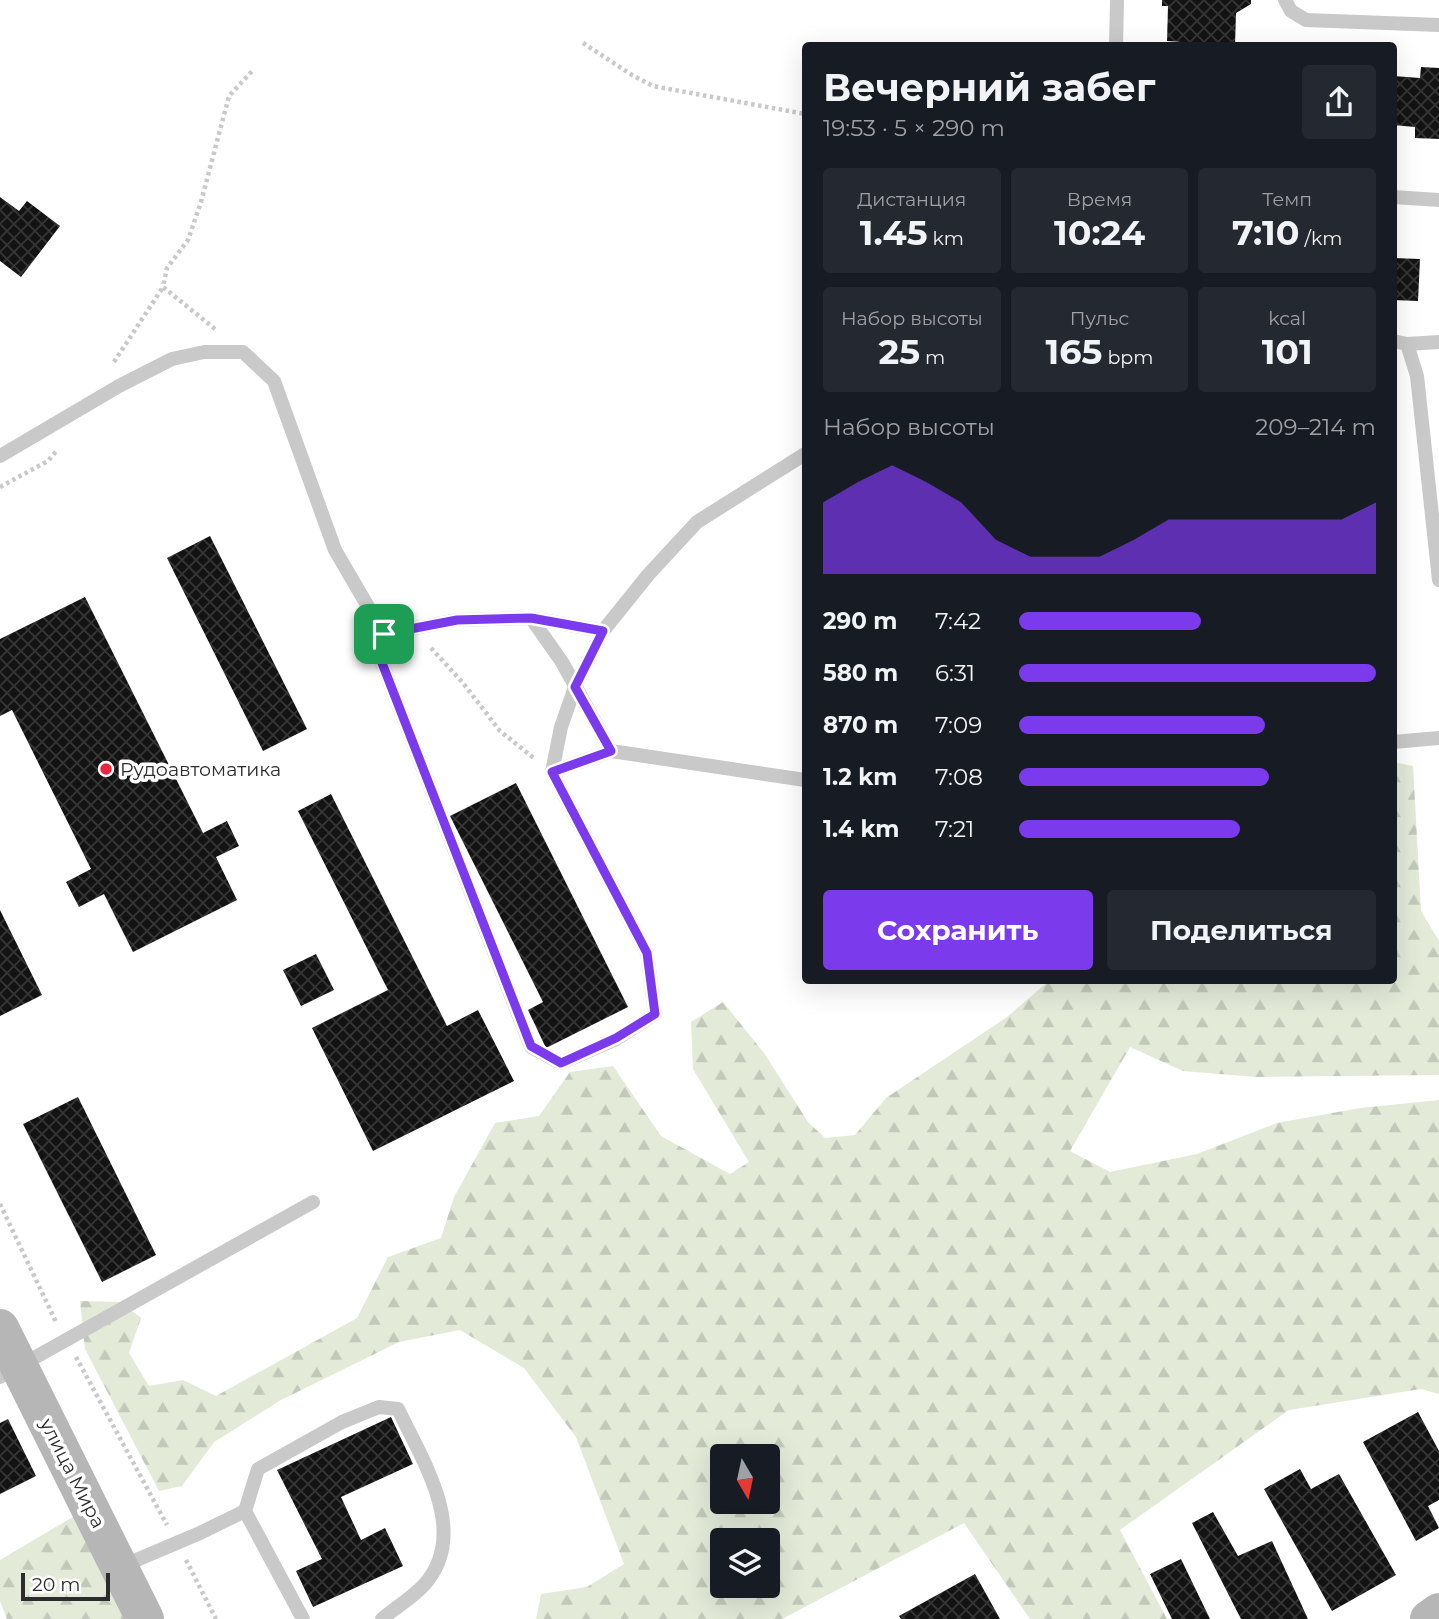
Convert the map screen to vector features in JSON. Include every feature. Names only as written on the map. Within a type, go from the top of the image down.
[{"type":"main road","name":"улица Мира","points":[[0,1328],[10,1372],[120,1567],[145,1619]]},
{"type":"main road","points":[[1429,1619],[1439,1612]]},
{"type":"lane","points":[[1115,42],[1117,0]]},
{"type":"lane","points":[[1285,0],[1291,11],[1306,20],[1439,25]]},
{"type":"lane","points":[[1397,197],[1439,200]]},
{"type":"lane","points":[[1439,342],[1400,343],[1417,376],[1439,580]]},
{"type":"lane","points":[[0,456],[119,386],[172,359],[204,352],[243,352],[274,381],[335,550],[384,634],[382,663],[531,1046],[561,1063],[616,1038],[655,1014],[647,953],[552,772],[561,727],[575,687],[603,631],[648,575],[697,522],[802,456]]},
{"type":"lane","points":[[384,634],[457,620],[531,618],[603,631]]},
{"type":"lane","points":[[531,618],[562,663],[611,751]]},
{"type":"lane","points":[[1397,742],[1439,738]]},
{"type":"lane","points":[[552,772],[611,751],[802,780]]},
{"type":"lane","points":[[10,1372],[313,1202]]},
{"type":"lane","points":[[303,1619],[246,1510],[258,1469],[342,1422],[379,1407],[398,1409],[431,1479],[439,1502],[444,1535],[442,1556],[424,1584],[382,1619]]},
{"type":"lane","points":[[120,1567],[246,1510]]},
{"type":"path","points":[[583,43],[653,86],[802,113]]},
{"type":"path","points":[[243,352],[163,287],[167,268],[188,240],[229,96],[253,70]]},
{"type":"path","points":[[0,487],[48,461],[60,446]]},
{"type":"path","points":[[384,634],[433,649],[499,731],[552,772]]},
{"type":"path","points":[[0,1204],[65,1341],[88,1376],[169,1526]]},
{"type":"path","points":[[181,1550],[216,1619]]},
{"type":"green space","points":[[1397,763],[1413,766],[1421,911],[1439,941],[1439,1075],[1256,1077],[1183,1071],[1130,1047],[1070,1151],[1110,1172],[1197,1154],[1277,1123],[1360,1108],[1439,1100],[1439,1394],[1421,1389],[1289,1410],[1120,1530],[1167,1619],[1030,1619],[964,1523],[782,1619],[536,1619],[541,1594],[587,1587],[624,1564],[576,1437],[524,1368],[460,1330],[399,1342],[281,1400],[214,1442],[182,1486],[159,1491],[85,1349],[80,1301],[121,1302],[141,1318],[129,1353],[149,1386],[183,1380],[216,1396],[357,1318],[388,1257],[441,1238],[454,1197],[495,1123],[539,1116],[570,1072],[613,1066],[661,1136],[730,1174],[749,1162],[693,1069],[691,1022],[723,1002],[764,1053],[808,1122],[825,1138],[855,1135],[886,1098],[1007,1017],[1045,984],[1397,984]]},
{"type":"green space","points":[[76,1515],[125,1619],[7,1619],[0,1601],[0,1560]]},
{"type":"building","points":[[1162,0],[1251,0],[1251,4],[1236,13],[1235,42],[1167,41],[1168,6],[1162,6]]},
{"type":"building","points":[[1421,67],[1439,68],[1439,139],[1415,138],[1415,127],[1397,125],[1397,76],[1420,78]]},
{"type":"building","points":[[0,197],[19,211],[27,201],[60,226],[21,277],[0,261]]},
{"type":"building","points":[[1397,258],[1420,259],[1418,301],[1397,300]]},
{"type":"building","points":[[210,536],[307,729],[263,751],[167,558]]},
{"type":"building","name":"Рудоавтоматика","points":[[85,597],[203,833],[227,821],[239,846],[216,857],[237,900],[133,952],[104,894],[79,907],[66,882],[91,869],[12,710],[0,716],[0,639]]},
{"type":"building","points":[[516,783],[628,1007],[546,1048],[528,1010],[543,1002],[450,816]]},
{"type":"building","points":[[331,794],[447,1026],[478,1010],[514,1081],[373,1151],[312,1028],[388,990],[298,811]]},
{"type":"building","points":[[0,910],[42,995],[0,1016]]},
{"type":"building","points":[[316,954],[334,990],[301,1006],[283,970]]},
{"type":"building","points":[[78,1097],[156,1255],[102,1282],[23,1124]]},
{"type":"building","points":[[1418,1412],[1439,1451],[1439,1500],[1428,1506],[1439,1528],[1416,1541],[1363,1442]]},
{"type":"building","points":[[391,1417],[413,1464],[341,1497],[361,1540],[385,1528],[403,1566],[313,1607],[296,1571],[322,1559],[277,1470]]},
{"type":"building","points":[[8,1419],[36,1476],[0,1494],[0,1423]]},
{"type":"building","points":[[1300,1469],[1311,1489],[1339,1474],[1396,1575],[1332,1611],[1264,1489]]},
{"type":"building","points":[[1213,1512],[1238,1556],[1272,1541],[1308,1619],[1241,1619],[1192,1523]]},
{"type":"building","points":[[1181,1559],[1210,1619],[1172,1619],[1150,1574]]},
{"type":"building","points":[[975,1574],[1000,1619],[901,1619],[899,1616]]},
{"type":"place","name":"Рудоавтоматика","points":[[106,769]]},
{"type":"route","points":[[531,618],[603,631],[575,687],[611,751],[552,772],[647,953],[655,1014],[616,1038],[561,1063],[531,1046],[382,663],[384,634],[457,620],[531,618]]}]
